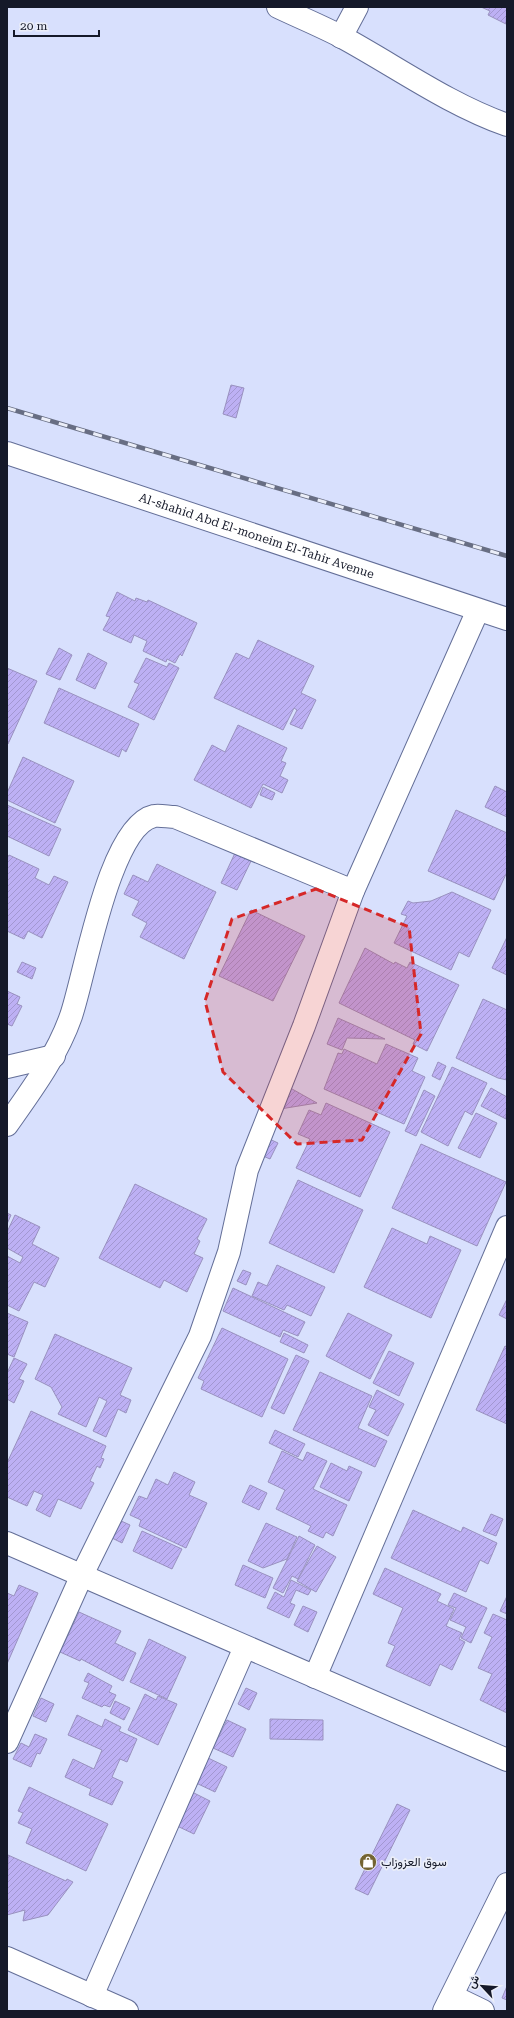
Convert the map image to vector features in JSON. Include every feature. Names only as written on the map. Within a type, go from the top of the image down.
[{"type":"street","points":[[278,7],[341,37],[424,86],[489,118],[507,125]]},
{"type":"street","points":[[341,37],[357,7]]},
{"type":"street","name":"Al-shahid Abd El-moneim El-Tahir Avenue","points":[[7,453],[507,619]]},
{"type":"street","points":[[7,1742],[82,1575],[200,1336],[229,1252],[247,1170],[304,1026],[354,891],[478,610]]},
{"type":"street","points":[[7,1126],[54,1056],[71,1016],[96,922],[120,851],[137,826],[153,816],[175,817],[354,891]]},
{"type":"street","points":[[7,1068],[54,1056]]},
{"type":"street","points":[[315,1677],[507,1227]]},
{"type":"street","points":[[7,1543],[507,1760]]},
{"type":"street","points":[[92,1996],[245,1647]]},
{"type":"street","points":[[483,2011],[448,2003],[507,1884]]},
{"type":"street","points":[[7,1958],[127,2011]]},
{"type":"highlighted area","points":[[316,889],[409,927],[421,1034],[362,1140],[297,1144],[223,1072],[205,1001],[232,919]]},
{"type":"building","points":[[481,7],[507,7],[506,24],[488,15],[490,11]]},
{"type":"building","points":[[231,385],[244,388],[236,418],[223,414]]},
{"type":"building","points":[[117,592],[135,601],[136,598],[147,602],[148,600],[197,623],[182,656],[180,654],[175,663],[167,659],[166,662],[143,651],[147,641],[134,635],[131,643],[103,630],[110,617],[106,616]]},
{"type":"building","points":[[258,640],[314,666],[301,693],[316,700],[302,729],[290,724],[297,710],[294,708],[283,730],[214,698],[236,653],[249,659]]},
{"type":"building","points":[[59,648],[72,655],[60,680],[46,674]]},
{"type":"building","points":[[88,653],[107,663],[95,689],[76,680]]},
{"type":"building","points":[[146,658],[167,667],[169,663],[179,668],[154,720],[128,707],[139,684],[134,682]]},
{"type":"building","points":[[7,668],[37,681],[8,744],[7,743]]},
{"type":"building","points":[[59,688],[139,724],[126,752],[122,749],[119,757],[44,723]]},
{"type":"building","points":[[238,725],[287,748],[281,761],[286,763],[280,776],[288,780],[282,793],[263,784],[251,808],[194,780],[212,745],[225,752]]},
{"type":"building","points":[[23,757],[74,781],[55,823],[7,800],[7,793]]},
{"type":"building","points":[[495,786],[507,792],[507,817],[485,807]]},
{"type":"building","points":[[263,787],[275,793],[272,800],[260,795]]},
{"type":"building","points":[[7,805],[61,829],[49,856],[7,836]]},
{"type":"building","points":[[456,810],[507,833],[507,872],[494,900],[428,871]]},
{"type":"building","points":[[235,853],[251,861],[237,890],[221,883]]},
{"type":"building","points":[[9,855],[39,869],[35,878],[49,885],[54,876],[68,882],[42,938],[28,931],[24,939],[7,931],[7,858]]},
{"type":"building","points":[[157,864],[216,892],[184,959],[140,937],[147,923],[132,915],[139,901],[124,894],[133,875],[148,882]]},
{"type":"building","points":[[452,892],[491,910],[469,957],[459,952],[451,970],[394,943],[407,916],[401,914],[408,901],[413,903],[431,901]]},
{"type":"building","points":[[251,910],[305,936],[273,1001],[219,976]]},
{"type":"building","points":[[507,937],[507,975],[492,968]]},
{"type":"building","points":[[365,948],[394,964],[395,962],[407,968],[410,962],[459,985],[427,1051],[413,1044],[415,1040],[339,1003]]},
{"type":"building","points":[[22,962],[36,968],[32,979],[17,972]]},
{"type":"building","points":[[7,991],[20,997],[17,1004],[22,1006],[12,1026],[7,1024]]},
{"type":"building","points":[[483,999],[507,1010],[507,1080],[498,1078],[456,1058]]},
{"type":"building","points":[[338,1018],[385,1039],[347,1038],[342,1050],[327,1044]]},
{"type":"building","points":[[386,1044],[418,1058],[412,1071],[425,1077],[404,1124],[324,1089],[338,1053],[342,1054],[344,1049],[377,1064]]},
{"type":"building","points":[[438,1062],[446,1066],[440,1080],[432,1076]]},
{"type":"building","points":[[452,1067],[487,1083],[472,1115],[465,1111],[448,1146],[421,1132]]},
{"type":"building","points":[[285,1085],[317,1103],[274,1110]]},
{"type":"building","points":[[491,1088],[507,1097],[506,1119],[481,1106]]},
{"type":"building","points":[[424,1090],[435,1096],[416,1136],[405,1131]]},
{"type":"building","points":[[326,1103],[390,1132],[360,1197],[296,1168],[310,1139],[298,1134],[309,1110],[321,1115]]},
{"type":"building","points":[[476,1113],[497,1123],[480,1158],[458,1148]]},
{"type":"building","points":[[263,1136],[278,1143],[270,1159],[256,1153]]},
{"type":"building","points":[[421,1144],[506,1182],[477,1246],[392,1208]]},
{"type":"building","points":[[298,1180],[363,1210],[334,1273],[269,1243]]},
{"type":"building","points":[[135,1184],[207,1219],[197,1239],[200,1241],[194,1254],[203,1258],[187,1292],[164,1280],[160,1288],[99,1258]]},
{"type":"building","points":[[7,1213],[11,1215],[7,1224]]},
{"type":"building","points":[[15,1215],[40,1227],[32,1244],[59,1258],[45,1287],[34,1282],[19,1311],[7,1305],[7,1256],[20,1263],[23,1257],[7,1248],[7,1232]]},
{"type":"building","points":[[392,1228],[427,1244],[430,1236],[461,1250],[431,1318],[364,1287]]},
{"type":"building","points":[[277,1265],[325,1287],[311,1316],[287,1305],[284,1310],[252,1296],[258,1282],[267,1286]]},
{"type":"building","points":[[243,1270],[251,1273],[246,1285],[237,1281]]},
{"type":"building","points":[[233,1288],[305,1322],[298,1336],[283,1330],[280,1337],[223,1311]]},
{"type":"building","points":[[507,1299],[507,1319],[499,1315]]},
{"type":"building","points":[[7,1313],[28,1322],[14,1357],[7,1354]]},
{"type":"building","points":[[348,1313],[392,1335],[370,1379],[326,1356]]},
{"type":"building","points":[[222,1328],[288,1359],[262,1417],[201,1389],[204,1381],[198,1378]]},
{"type":"building","points":[[284,1333],[308,1345],[304,1353],[280,1342]]},
{"type":"building","points":[[55,1334],[132,1368],[120,1395],[131,1400],[126,1413],[118,1409],[106,1437],[93,1431],[107,1401],[99,1397],[86,1427],[58,1414],[62,1407],[51,1387],[35,1379]]},
{"type":"building","points":[[505,1346],[507,1347],[507,1424],[476,1410]]},
{"type":"building","points":[[389,1351],[414,1363],[399,1396],[373,1383]]},
{"type":"building","points":[[296,1355],[309,1361],[284,1414],[271,1408]]},
{"type":"building","points":[[14,1358],[27,1364],[19,1379],[24,1381],[14,1403],[7,1399],[7,1373]]},
{"type":"building","points":[[320,1372],[372,1396],[358,1428],[387,1441],[375,1467],[293,1430]]},
{"type":"building","points":[[377,1390],[404,1404],[388,1436],[368,1425],[376,1410],[369,1407]]},
{"type":"building","points":[[31,1411],[106,1446],[101,1458],[104,1459],[100,1468],[97,1466],[90,1481],[94,1483],[81,1509],[58,1499],[50,1517],[36,1510],[43,1495],[34,1491],[27,1506],[7,1497],[7,1463]]},
{"type":"building","points":[[275,1430],[305,1444],[298,1457],[269,1443]]},
{"type":"building","points":[[282,1451],[303,1461],[307,1452],[327,1461],[313,1489],[347,1505],[333,1536],[326,1532],[323,1538],[308,1531],[311,1526],[276,1509],[285,1490],[268,1482]]},
{"type":"building","points":[[331,1463],[347,1471],[349,1466],[362,1472],[349,1501],[320,1487]]},
{"type":"building","points":[[174,1472],[195,1482],[189,1495],[207,1503],[186,1548],[139,1526],[141,1520],[130,1515],[139,1496],[147,1499],[156,1479],[168,1485]]},
{"type":"building","points":[[250,1485],[267,1493],[259,1510],[242,1502]]},
{"type":"building","points":[[413,1510],[461,1532],[463,1527],[497,1543],[488,1564],[480,1560],[466,1592],[391,1558]]},
{"type":"building","points":[[491,1514],[503,1519],[496,1536],[483,1531]]},
{"type":"building","points":[[119,1520],[130,1525],[122,1543],[110,1537]]},
{"type":"building","points":[[266,1523],[297,1537],[287,1559],[263,1568],[248,1561]]},
{"type":"building","points":[[142,1531],[182,1549],[172,1569],[133,1551]]},
{"type":"building","points":[[299,1536],[315,1545],[298,1579],[292,1576],[283,1593],[273,1588]]},
{"type":"building","points":[[317,1546],[336,1557],[316,1592],[297,1581]]},
{"type":"building","points":[[243,1565],[273,1578],[265,1598],[235,1585]]},
{"type":"building","points":[[385,1568],[441,1594],[437,1601],[454,1609],[446,1626],[462,1633],[459,1639],[465,1642],[452,1670],[440,1664],[430,1686],[386,1666],[395,1646],[388,1643],[403,1608],[373,1594]]},
{"type":"building","points":[[291,1580],[311,1590],[308,1595],[296,1590],[290,1603],[295,1605],[289,1618],[267,1608],[275,1592],[284,1597]]},
{"type":"building","points":[[19,1585],[38,1593],[7,1664],[7,1593],[14,1596]]},
{"type":"building","points":[[454,1593],[487,1608],[471,1643],[461,1638],[466,1627],[450,1620],[456,1608],[448,1605]]},
{"type":"building","points":[[507,1596],[507,1614],[500,1611]]},
{"type":"building","points":[[303,1606],[317,1612],[308,1632],[294,1625]]},
{"type":"building","points":[[79,1612],[121,1631],[115,1643],[136,1653],[123,1681],[81,1659],[80,1661],[60,1652]]},
{"type":"building","points":[[493,1614],[507,1620],[507,1713],[480,1700],[492,1674],[478,1668],[492,1637],[484,1633]]},
{"type":"building","points":[[149,1639],[186,1657],[167,1699],[130,1682]]},
{"type":"building","points":[[88,1673],[112,1686],[109,1692],[116,1695],[110,1707],[104,1705],[102,1707],[82,1698],[89,1683],[84,1681]]},
{"type":"building","points":[[246,1688],[257,1693],[249,1710],[238,1704]]},
{"type":"building","points":[[145,1694],[156,1700],[158,1696],[177,1704],[158,1745],[128,1730]]},
{"type":"building","points":[[41,1698],[54,1704],[46,1722],[33,1716]]},
{"type":"building","points":[[115,1701],[130,1708],[124,1720],[110,1713]]},
{"type":"building","points":[[77,1715],[102,1727],[105,1719],[121,1727],[119,1731],[137,1739],[127,1762],[120,1759],[112,1777],[123,1782],[112,1805],[89,1795],[91,1789],[65,1777],[73,1759],[94,1769],[102,1750],[68,1735]]},
{"type":"building","points":[[270,1719],[323,1720],[323,1740],[270,1739]]},
{"type":"building","points":[[227,1720],[246,1729],[233,1757],[213,1748]]},
{"type":"building","points":[[35,1734],[47,1739],[40,1754],[37,1753],[31,1767],[13,1759],[21,1743],[29,1747]]},
{"type":"building","points":[[206,1757],[227,1767],[215,1792],[194,1782]]},
{"type":"building","points":[[29,1787],[108,1824],[86,1871],[26,1843],[32,1829],[18,1823],[23,1813],[18,1811]]},
{"type":"building","points":[[190,1791],[210,1801],[194,1834],[175,1825]]},
{"type":"building","points":[[397,1804],[410,1810],[368,1895],[355,1889]]},
{"type":"building","points":[[8,1855],[66,1881],[67,1879],[73,1882],[48,1915],[23,1921],[25,1910],[7,1915]]},
{"type":"building","points":[[507,1986],[507,2000],[502,1998]]},
{"type":"railway","points":[[7,408],[507,556]]},
{"type":"place","name":"سوق العزوزاب","points":[[368,1862]]}]
